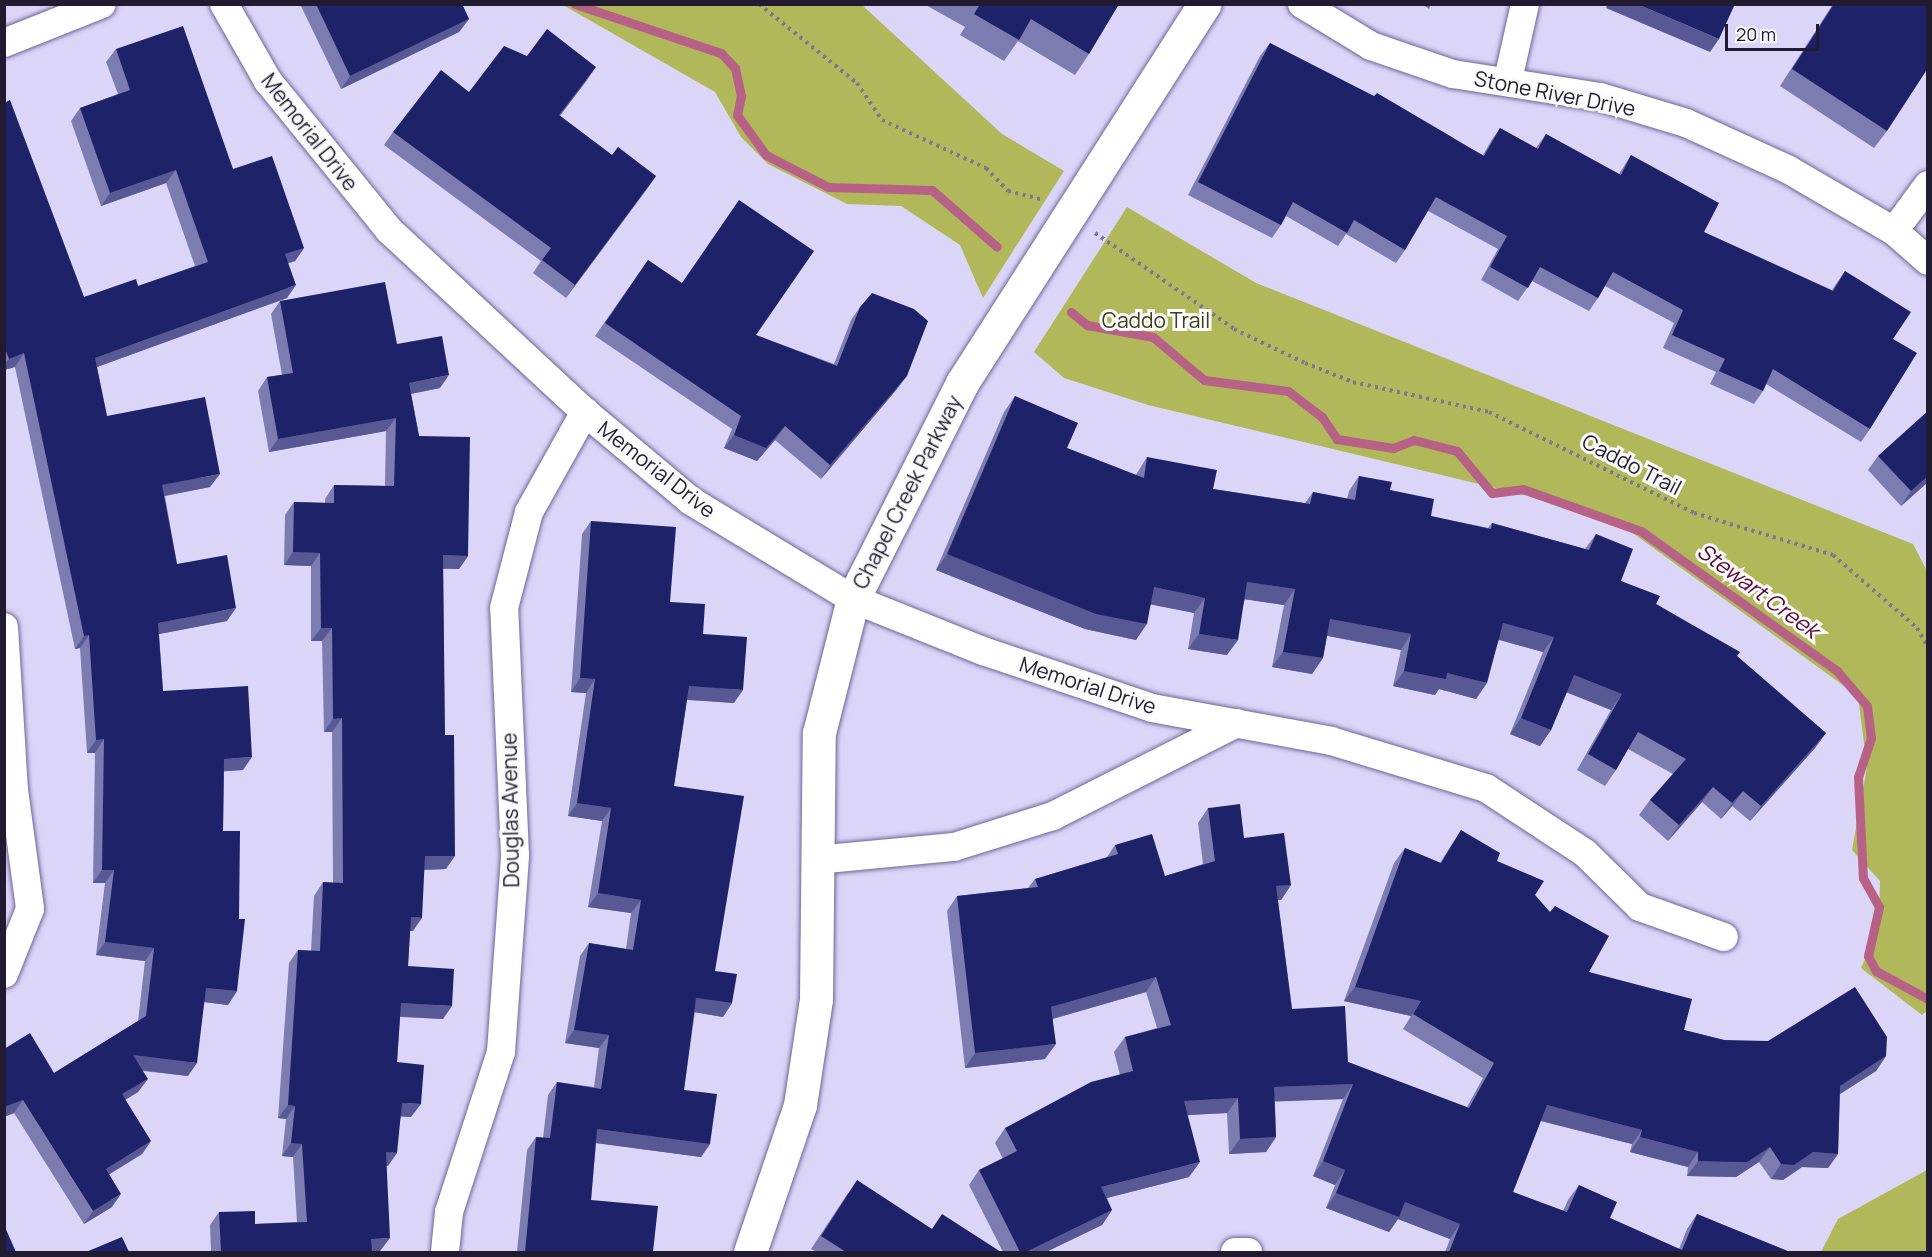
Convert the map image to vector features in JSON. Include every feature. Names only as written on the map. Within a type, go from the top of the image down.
[{"type":"street","points":[[4,43],[102,4]]},
{"type":"street","name":"Memorial Drive","points":[[224,4],[267,81],[389,230],[585,412],[691,501],[853,599],[982,651],[1152,708],[1331,741],[1486,788],[1585,853],[1640,907],[1724,937]]},
{"type":"street","name":"Chapel Creek Parkway","points":[[750,1252],[800,1105],[816,999],[819,733],[853,599],[962,383],[1204,4]]},
{"type":"street","name":"Stone River Drive","points":[[1302,4],[1371,46],[1453,74],[1508,80],[1600,97],[1686,123],[1789,170],[1894,231],[1928,261]]},
{"type":"street","points":[[1508,80],[1524,4]]},
{"type":"street","points":[[1894,231],[1928,184]]},
{"type":"street","name":"Douglas Avenue","points":[[445,1252],[449,1212],[501,1052],[515,855],[504,608],[529,512],[585,412]]},
{"type":"street","points":[[4,627],[14,790],[30,909],[4,974]]},
{"type":"street","points":[[816,860],[954,847],[1053,816],[1237,723]]},
{"type":"path","name":"Caddo Trail","points":[[759,4],[856,83],[882,120],[986,168],[1008,191],[1044,201],[1068,215],[1146,263],[1234,329],[1305,363],[1353,382],[1489,412],[1694,513],[1833,555],[1917,628],[1928,647]]},
{"type":"green space","points":[[563,5],[862,5],[1002,134],[1064,171],[983,298],[960,245],[901,206],[847,204],[768,164],[741,137],[715,92]]},
{"type":"green space","name":"Caddo Trail","points":[[1127,207],[1256,283],[1913,544],[1928,573],[1927,1011],[1922,1015],[1861,968],[1879,928],[1880,881],[1852,850],[1867,767],[1858,696],[1623,526],[1521,494],[1148,405],[1064,378],[1034,352]]},
{"type":"green space","points":[[1927,1170],[1927,1252],[1821,1252],[1838,1219]]},
{"type":"building","points":[[316,4],[462,4],[469,19],[350,76]]},
{"type":"building","points":[[977,4],[1119,4],[1089,54],[1031,19],[1019,40],[974,14],[979,6]]},
{"type":"building","points":[[1637,4],[1735,4],[1719,39]]},
{"type":"building","points":[[1834,4],[1928,4],[1928,68],[1887,131],[1792,69]]},
{"type":"building","points":[[183,26],[233,169],[272,156],[304,248],[285,254],[296,285],[95,358],[107,416],[205,397],[220,474],[162,485],[177,564],[227,555],[236,608],[158,623],[163,691],[248,686],[252,757],[224,759],[223,831],[240,831],[239,919],[245,919],[237,991],[206,988],[197,1063],[133,1055],[148,1079],[122,1094],[151,1141],[106,1169],[121,1194],[93,1211],[23,1100],[4,1107],[4,1049],[30,1033],[54,1073],[146,1016],[154,948],[105,942],[114,870],[102,870],[104,739],[96,740],[89,635],[84,636],[24,353],[9,359],[4,346],[4,103],[10,100],[84,297],[136,279],[138,286],[208,262],[176,170],[110,193],[80,108],[130,90],[116,49]]},
{"type":"building","points":[[547,29],[596,67],[559,115],[612,155],[618,147],[656,176],[575,285],[542,260],[551,248],[393,132],[441,70],[469,92],[504,46],[527,56]]},
{"type":"building","points":[[1270,43],[1374,96],[1377,93],[1484,156],[1500,128],[1538,149],[1546,134],[1621,175],[1631,155],[1719,203],[1704,232],[1833,291],[1845,271],[1911,312],[1893,339],[1917,353],[1870,429],[1773,369],[1763,391],[1719,371],[1725,359],[1672,335],[1683,310],[1613,272],[1598,298],[1540,267],[1528,288],[1490,267],[1507,236],[1436,197],[1405,250],[1354,220],[1347,233],[1293,202],[1281,225],[1198,182]]},
{"type":"building","points":[[739,200],[814,251],[756,335],[837,366],[860,307],[872,293],[914,309],[928,321],[907,376],[830,465],[785,426],[766,448],[734,435],[741,416],[605,323],[648,260],[682,283]]},
{"type":"building","points":[[385,282],[397,344],[442,336],[449,375],[409,383],[419,436],[470,437],[468,556],[443,555],[445,735],[454,735],[455,856],[425,856],[422,918],[411,917],[408,966],[454,969],[452,1006],[401,1003],[397,1062],[424,1065],[421,1104],[402,1103],[397,1153],[386,1152],[390,1238],[371,1239],[372,1252],[221,1252],[219,1212],[255,1211],[255,1224],[307,1222],[302,1144],[291,1143],[295,1106],[288,1105],[298,950],[320,951],[323,882],[343,883],[342,718],[333,719],[332,628],[321,628],[320,553],[293,552],[294,502],[334,503],[334,485],[394,486],[396,418],[278,439],[267,377],[293,373],[280,301]]},
{"type":"building","points":[[1015,396],[1078,423],[1067,448],[1144,478],[1147,457],[1217,470],[1213,489],[1310,504],[1313,492],[1355,500],[1359,476],[1392,482],[1390,490],[1434,499],[1431,516],[1491,529],[1492,523],[1589,550],[1596,534],[1633,549],[1621,581],[1660,596],[1656,604],[1740,652],[1737,656],[1826,733],[1761,806],[1743,791],[1732,803],[1713,787],[1679,825],[1650,800],[1686,759],[1638,732],[1616,770],[1588,754],[1622,694],[1574,675],[1551,730],[1521,718],[1554,637],[1503,623],[1487,683],[1447,673],[1446,679],[1404,671],[1411,634],[1330,619],[1323,658],[1283,652],[1295,589],[1247,582],[1238,640],[1199,634],[1205,598],[1154,587],[1147,624],[1096,614],[947,554]]},
{"type":"building","points":[[1928,411],[1928,476],[1911,491],[1878,456]]},
{"type":"building","points":[[591,521],[676,527],[670,602],[705,604],[703,634],[747,637],[743,690],[689,686],[674,786],[744,796],[715,971],[737,974],[732,1003],[696,998],[684,1090],[717,1094],[710,1144],[597,1129],[591,1200],[658,1206],[653,1252],[525,1252],[536,1137],[550,1138],[557,1082],[601,1089],[609,1035],[574,1030],[589,943],[633,950],[641,900],[598,893],[611,808],[577,803],[595,679],[580,678]]},
{"type":"building","points":[[1240,804],[1244,838],[1284,833],[1291,885],[1276,886],[1292,1009],[1345,1006],[1348,1062],[1469,1108],[1494,1063],[1413,1014],[1421,1001],[1355,987],[1405,848],[1441,863],[1461,830],[1500,853],[1497,861],[1544,881],[1535,895],[1550,912],[1555,906],[1609,936],[1589,972],[1692,999],[1684,1030],[1724,1040],[1768,1041],[1855,987],[1887,1037],[1886,1056],[1840,1086],[1838,1154],[1813,1152],[1794,1165],[1781,1164],[1770,1147],[1747,1162],[1698,1161],[1698,1152],[1640,1137],[1642,1130],[1547,1105],[1513,1192],[1567,1212],[1579,1185],[1617,1202],[1610,1218],[1682,1250],[1697,1214],[1790,1252],[1449,1252],[1460,1224],[1405,1202],[1399,1217],[1336,1193],[1345,1170],[1323,1161],[1353,1084],[1274,1087],[1276,1137],[1240,1139],[1238,1098],[1184,1101],[1200,1162],[1101,1187],[1112,1210],[1026,1252],[1020,1252],[979,1170],[1017,1151],[1005,1128],[1091,1082],[1133,1071],[1125,1037],[1171,1025],[1156,977],[1051,1007],[1056,1044],[975,1053],[957,896],[1038,887],[1035,879],[1118,854],[1115,845],[1152,834],[1165,876],[1215,861],[1208,808]]},
{"type":"building","points":[[857,1180],[932,1229],[942,1214],[1001,1252],[846,1252],[821,1236]]},
{"type":"building","points":[[4,1225],[16,1252],[4,1252]]},
{"type":"building","points":[[122,1237],[129,1252],[86,1252]]},
{"type":"waterway","points":[[575,4],[721,53],[735,68],[741,96],[737,115],[766,155],[828,187],[932,190],[997,247]]},
{"type":"waterway","name":"Stewart Creek","points":[[1071,312],[1087,325],[1153,337],[1204,380],[1288,391],[1322,417],[1337,439],[1393,448],[1414,440],[1457,451],[1492,493],[1523,489],[1641,531],[1837,671],[1867,706],[1871,738],[1858,777],[1863,878],[1879,907],[1868,956],[1876,971],[1928,999]]}]
